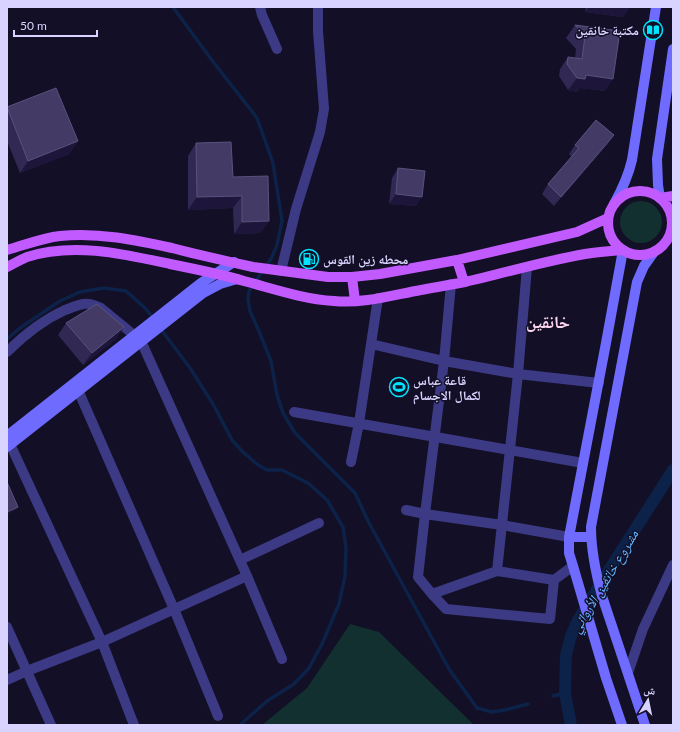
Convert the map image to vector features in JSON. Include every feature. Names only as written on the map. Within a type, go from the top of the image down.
[{"type":"main road","points":[[654,252],[643,255],[632,254],[623,250],[616,244],[611,236],[608,227],[608,218],[610,210],[625,184],[632,160],[656,7]]},
{"type":"main road","points":[[660,198],[657,159],[673,49]]},
{"type":"main road","points":[[614,204],[622,196],[631,192],[641,191],[651,193],[660,198],[667,205],[671,213],[672,223],[672,232],[667,241],[654,252],[644,266],[637,282],[591,527],[591,537],[602,596],[645,725]]},
{"type":"main road","points":[[660,198],[673,196]]},
{"type":"main road","points":[[7,250],[43,239],[59,236],[93,235],[138,241],[276,271],[328,277],[352,276],[380,274],[457,260],[577,232],[608,218]]},
{"type":"main road","points":[[7,267],[26,258],[49,252],[68,250],[96,251],[120,254],[216,273],[296,296],[336,302],[378,298],[464,282],[527,266],[584,254],[623,250]]},
{"type":"main road","points":[[622,725],[606,678],[569,553],[569,537],[623,250]]},
{"type":"main road","points":[[457,260],[464,282]]},
{"type":"main road","points":[[8,442],[173,310],[201,283],[234,262]]},
{"type":"main road","points":[[352,276],[354,301]]},
{"type":"main road","points":[[173,310],[211,288],[240,280]]},
{"type":"main road","points":[[8,442],[78,390],[140,336]]},
{"type":"main road","points":[[569,537],[591,537]]},
{"type":"street","points":[[260,7],[277,49]]},
{"type":"street","points":[[276,271],[320,132],[324,109],[318,31],[318,7]]},
{"type":"street","points":[[497,571],[511,450],[527,266]]},
{"type":"street","points":[[451,284],[444,361],[418,577],[446,609],[550,618],[554,580]]},
{"type":"street","points":[[351,462],[378,298]]},
{"type":"street","points":[[7,352],[20,339],[49,318],[83,304],[101,308],[140,336],[240,560],[282,659]]},
{"type":"street","points":[[371,344],[444,361],[518,374],[598,383]]},
{"type":"street","points":[[78,390],[174,609],[218,716]]},
{"type":"street","points":[[294,412],[583,463]]},
{"type":"street","points":[[8,442],[102,642],[134,725]]},
{"type":"street","points":[[406,510],[569,537]]},
{"type":"street","points":[[240,560],[319,523]]},
{"type":"street","points":[[628,673],[643,630],[673,565]]},
{"type":"street","points":[[432,594],[497,571],[554,580],[573,566]]},
{"type":"street","points":[[7,680],[102,642],[247,576]]},
{"type":"street","points":[[7,627],[51,725]]},
{"type":"green space","points":[[637,201],[645,201],[653,204],[659,210],[662,222],[659,234],[653,240],[645,243],[637,243],[629,240],[623,234],[620,226],[620,218],[623,210],[629,204]]},
{"type":"green space","points":[[350,624],[379,632],[474,725],[262,725],[307,688]]},
{"type":"building","points":[[575,25],[620,31],[613,79],[586,75],[585,79],[577,78],[567,64],[568,57],[582,59],[585,36]]},
{"type":"building","points":[[56,88],[78,141],[28,161],[7,107]]},
{"type":"building","points":[[596,120],[614,135],[561,197],[548,184],[579,148],[575,145]]},
{"type":"building","points":[[231,142],[233,177],[268,176],[269,221],[242,222],[242,196],[197,197],[196,143]]},
{"type":"building","points":[[398,168],[425,171],[422,197],[396,194]]},
{"type":"building","points":[[97,304],[124,327],[92,353],[66,323]]},
{"type":"building","points":[[7,482],[18,507],[7,512]]},
{"type":"waterway","points":[[173,7],[257,118],[273,163],[282,221],[277,245],[271,259],[249,291],[248,299],[250,311],[271,361],[277,395],[283,413],[295,433],[355,493],[369,523],[449,669],[477,708],[492,712],[528,704]]},
{"type":"waterway","points":[[7,339],[20,328],[60,301],[80,292],[104,288],[126,291],[145,308],[154,319]]},
{"type":"waterway","points":[[160,328],[190,368],[213,404],[232,440],[243,452],[258,465],[267,470],[282,470],[308,483],[327,500],[343,527],[346,548],[345,576],[339,604],[322,644],[309,668],[294,684],[267,701],[240,725]]},
{"type":"waterway","name":"مشروع خانقين الأروائي","points":[[571,725],[565,693],[566,655],[571,636],[577,622],[673,470]]},
{"type":"waterway","points":[[553,696],[565,693]]},
{"type":"place","name":"مكتبة خانقين","points":[[653,30]]},
{"type":"place","name":"محطه زين القوس","points":[[309,259]]},
{"type":"place","name":"قاعة عباس لكمال الاجسام","points":[[399,387]]},
{"type":"district","name":"خانقين","points":[[548,321]]}]
